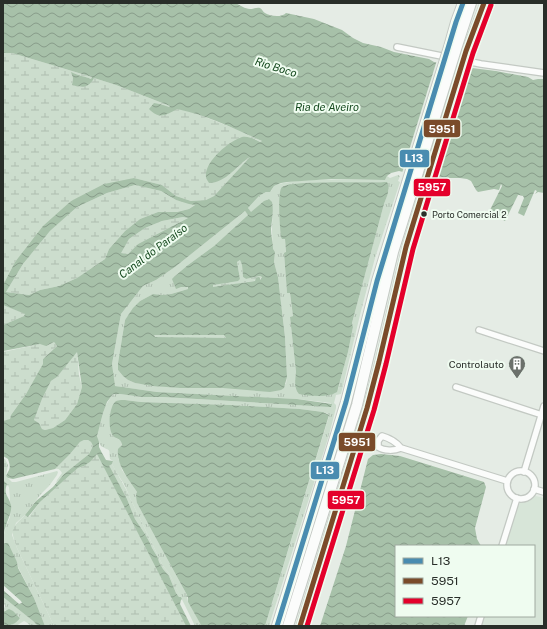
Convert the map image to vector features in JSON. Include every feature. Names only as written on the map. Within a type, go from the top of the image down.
[{"type":"highway","points":[[457,49],[456,22],[458,3]]},
{"type":"highway","points":[[456,22],[463,3]]},
{"type":"highway","points":[[277,626],[346,402],[377,281],[457,49],[471,3]]},
{"type":"highway","points":[[288,626],[357,405],[410,184]]},
{"type":"street","points":[[300,626],[367,408],[406,247],[424,189],[457,49],[484,3]]},
{"type":"street","points":[[397,47],[481,64],[544,73]]},
{"type":"street","points":[[479,330],[544,351]]},
{"type":"street","points":[[456,387],[542,415]]},
{"type":"street","points":[[524,472],[544,406]]},
{"type":"street","points":[[401,448],[507,481]]},
{"type":"street","points":[[516,472],[524,472],[528,473],[532,477],[534,489],[531,495],[520,499],[509,493],[507,481],[510,476],[516,472]]},
{"type":"street","points":[[534,489],[544,492]]},
{"type":"street","points":[[502,545],[517,498]]},
{"type":"shaded area","points":[[534,496],[544,498],[544,626],[481,626],[484,617],[535,617],[535,545],[505,545],[517,508],[521,502],[529,500]]},
{"type":"green space","points":[[3,53],[12,53],[92,77],[91,79],[72,73],[72,85],[81,87],[94,78],[170,106],[169,107],[192,112],[241,131],[262,141],[260,142],[253,138],[227,176],[253,154],[214,196],[206,200],[191,201],[176,196],[162,185],[134,178],[71,201],[15,262],[3,285]]},
{"type":"green space","points":[[398,175],[400,176],[398,181],[400,182],[375,258],[341,394],[336,395],[334,403],[336,408],[329,435],[269,626],[265,626],[329,416],[328,414],[300,409],[125,400],[112,407],[110,419],[112,426],[116,438],[122,442],[118,459],[122,470],[137,492],[137,503],[187,595],[188,602],[202,626],[195,626],[169,573],[163,566],[126,487],[112,464],[113,461],[110,459],[109,450],[101,446],[98,440],[97,432],[108,401],[113,394],[120,394],[142,397],[329,407],[331,407],[331,403],[297,399],[157,392],[114,386],[112,364],[121,314],[143,286],[156,280],[175,267],[245,211],[248,215],[214,246],[188,265],[181,287],[188,287],[188,289],[171,294],[153,294],[140,301],[125,320],[118,370],[128,380],[135,383],[180,388],[223,388],[286,384],[285,337],[278,277],[274,262],[275,252],[272,249],[273,211],[271,203],[268,199],[251,213],[248,208],[259,196],[271,191],[274,186],[283,183],[322,180],[385,180],[387,176],[390,178]],"holes":[[[387,182],[389,190],[352,323],[353,327],[348,352],[338,389],[295,380],[296,372],[290,317],[293,316],[290,293],[287,293],[284,253],[286,253],[282,186],[313,183]]]},
{"type":"green space","points":[[135,185],[161,191],[176,200],[196,204],[189,209],[177,212],[158,212],[140,219],[125,231],[109,249],[105,259],[77,278],[59,286],[40,290],[29,295],[6,292],[23,264],[50,231],[77,207],[107,193]]},
{"type":"green space","points":[[183,217],[188,218],[138,244],[128,254],[120,253],[129,239],[145,228],[162,221]]},
{"type":"green space","points":[[240,260],[243,277],[246,279],[260,276],[262,277],[259,280],[213,288],[213,285],[240,279],[237,262]]},
{"type":"green space","points":[[3,305],[26,314],[3,325]]},
{"type":"green space","points":[[154,335],[225,335],[226,339],[154,337]]},
{"type":"green space","points":[[54,342],[57,346],[43,359],[44,364],[11,415],[10,420],[3,421],[3,352]]},
{"type":"green space","points":[[77,351],[79,375],[82,387],[77,404],[65,420],[53,428],[45,430],[42,429],[39,423],[34,420],[42,399],[51,381],[57,377]]},
{"type":"green space","points":[[343,432],[285,626],[280,626],[340,436]]},
{"type":"green space","points":[[84,440],[91,442],[93,446],[89,454],[64,474],[56,483],[62,473],[60,470],[55,469],[80,442]]},
{"type":"green space","points":[[97,453],[186,626],[54,626],[17,548],[13,537],[13,530],[17,523],[25,515],[29,517],[40,502],[78,468],[90,462]]},
{"type":"green space","points":[[3,459],[5,459],[8,465],[6,476],[12,482],[58,472],[49,486],[25,515],[16,523],[12,535],[54,626],[45,626],[17,562],[3,544],[6,526],[10,517],[11,505],[9,487],[3,480]]},
{"type":"green space","points":[[112,464],[127,491],[163,566],[169,573],[181,597],[179,597],[176,593],[169,576],[163,569],[145,534],[135,519],[127,499],[109,466]]},
{"type":"green space","points":[[3,597],[38,626],[31,626],[24,621],[16,626],[10,626],[20,618],[19,616],[6,610],[3,612],[5,605],[3,603]]},
{"type":"water","points":[[3,3],[235,3],[248,9],[260,8],[265,13],[273,16],[281,16],[286,13],[314,19],[342,30],[363,43],[394,52],[429,59],[434,62],[496,71],[528,77],[533,80],[544,79],[544,193],[538,192],[535,194],[537,191],[535,190],[524,216],[518,213],[524,198],[523,196],[519,195],[505,221],[489,212],[502,186],[501,184],[499,190],[494,189],[478,192],[471,181],[467,179],[428,178],[399,171],[391,173],[385,180],[331,179],[281,183],[274,186],[270,192],[266,192],[259,196],[248,208],[251,212],[264,201],[269,199],[272,202],[273,212],[271,232],[273,249],[275,252],[274,262],[278,277],[285,337],[287,377],[284,388],[281,390],[270,392],[223,388],[180,388],[153,386],[135,383],[128,380],[118,370],[125,320],[133,308],[140,301],[153,294],[171,294],[188,289],[188,287],[181,287],[176,289],[172,279],[214,246],[248,215],[245,211],[175,267],[156,280],[143,286],[121,314],[112,364],[115,386],[157,392],[297,399],[332,404],[331,407],[329,407],[142,397],[120,394],[113,394],[107,402],[97,436],[99,447],[106,460],[113,461],[109,466],[127,499],[135,519],[145,534],[163,569],[169,576],[176,593],[179,597],[181,597],[182,599],[180,604],[191,626],[186,626],[97,454],[90,462],[78,468],[40,502],[28,517],[25,515],[36,501],[53,487],[64,474],[89,454],[93,446],[88,440],[80,442],[55,469],[13,479],[6,476],[10,466],[8,459],[3,456],[3,421],[10,419],[11,415],[26,394],[43,364],[43,359],[57,346],[54,342],[46,346],[40,344],[3,351],[3,325],[24,316],[25,314],[3,305],[3,285],[15,262],[43,226],[71,201],[104,184],[134,178],[162,185],[176,196],[191,201],[206,200],[214,196],[250,157],[226,177],[209,183],[206,178],[206,171],[218,153],[224,147],[242,137],[251,138],[260,142],[262,141],[221,123],[177,109],[166,115],[156,114],[149,109],[154,103],[170,106],[94,78],[90,84],[85,86],[79,87],[72,85],[73,78],[71,72],[91,79],[92,77],[12,53],[3,53]],"holes":[[[135,185],[161,191],[176,200],[195,205],[189,209],[177,212],[158,212],[140,219],[125,231],[109,249],[105,259],[77,278],[59,286],[40,290],[29,295],[6,292],[23,264],[50,231],[77,207],[107,193]],[[183,217],[188,218],[138,244],[128,254],[121,253],[129,239],[145,228],[162,221]],[[240,260],[243,277],[246,279],[260,276],[262,277],[260,280],[259,277],[256,278],[255,281],[213,287],[213,285],[238,281],[240,279],[237,262]],[[154,335],[224,335],[226,338],[155,337]],[[77,352],[82,387],[77,404],[65,420],[53,428],[45,430],[42,429],[39,423],[34,420],[51,381],[57,377]]]},
{"type":"water","points":[[387,182],[389,187],[388,193],[352,323],[353,327],[348,352],[337,392],[324,396],[299,394],[297,392],[295,381],[296,372],[290,317],[293,316],[290,293],[287,293],[284,253],[286,252],[285,239],[282,239],[281,237],[279,203],[280,190],[282,187],[299,183]]},
{"type":"water","points":[[118,400],[300,409],[323,412],[329,415],[265,626],[201,625],[188,602],[187,595],[137,503],[137,492],[121,466],[118,449],[122,445],[121,442],[112,434],[110,418],[111,409],[115,402]]},
{"type":"water","points":[[381,454],[400,456],[484,482],[486,487],[475,528],[477,539],[480,545],[395,545],[395,617],[468,617],[464,626],[320,626],[346,546],[368,459],[373,455]]},
{"type":"water","points":[[3,480],[7,484],[6,493],[11,508],[3,538]]},
{"type":"water","points":[[8,543],[17,562],[18,568],[34,598],[45,626],[38,626],[3,597],[3,590],[19,604],[22,603],[3,585],[3,544]]},
{"type":"water","points":[[9,609],[20,618],[13,624],[3,626],[3,612]]},
{"type":"pier","points":[[437,60],[457,65],[422,179],[402,173]]},
{"type":"transit line","name":"L13","points":[[277,626],[346,402],[377,281],[463,3]]},
{"type":"transit line","name":"5951","points":[[300,626],[367,408],[406,247],[466,51],[484,3]]},
{"type":"transit line","name":"5957","points":[[307,626],[374,410],[413,249],[473,53],[491,5]]},
{"type":"place","name":"Porto Comercial 2","points":[[424,214]]},
{"type":"place","name":"Controlauto","points":[[517,379]]},
{"type":"water label","name":"Rio Boco","points":[[276,67]]},
{"type":"water label","name":"Ria de Aveiro","points":[[327,107]]},
{"type":"water label","name":"Canal do Paraíso","points":[[153,251]]}]
